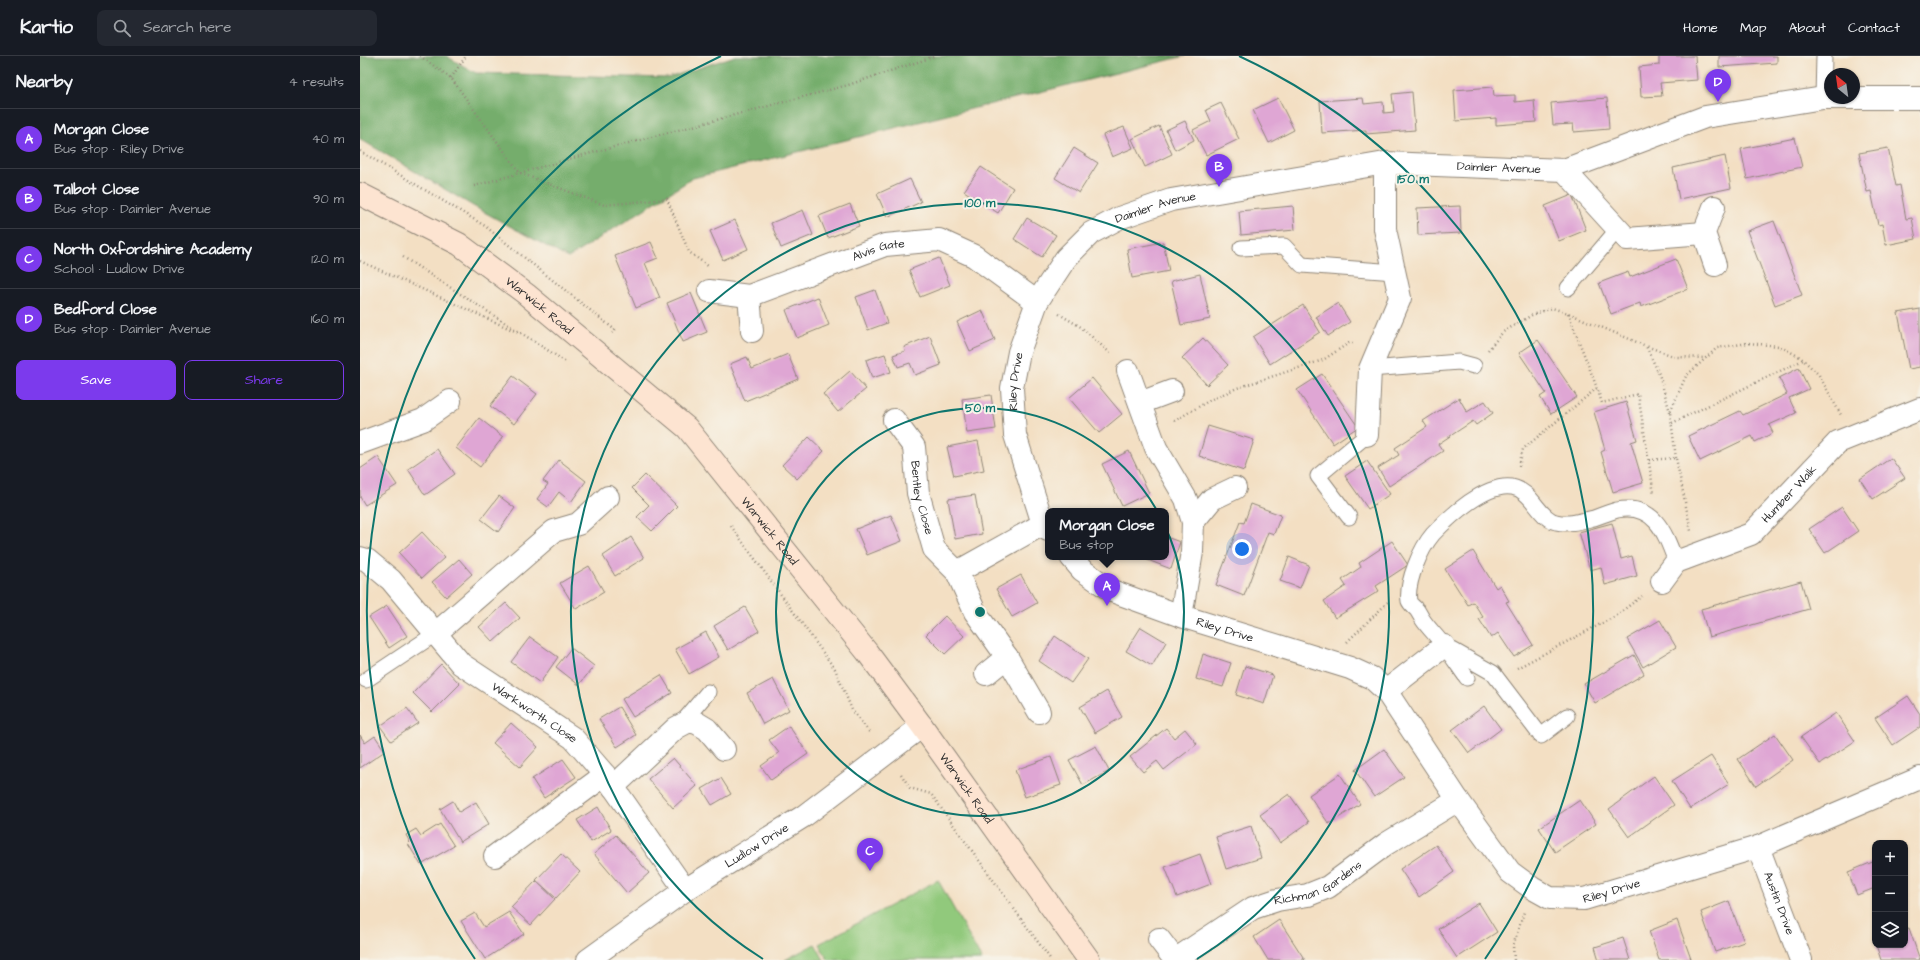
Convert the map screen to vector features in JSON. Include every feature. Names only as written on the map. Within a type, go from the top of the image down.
[{"type":"main road","name":"Warwick Road","points":[[360,194],[459,244],[526,294],[687,428],[867,652],[922,726],[1089,960]]},
{"type":"street","name":"Daimler Avenue","points":[[1038,302],[1066,258],[1091,233],[1119,218],[1171,200],[1385,163],[1564,170],[1705,117],[1823,98],[1920,98]]},
{"type":"street","points":[[1367,435],[1370,368],[1400,298],[1385,230],[1385,163]]},
{"type":"street","points":[[1564,170],[1627,239],[1704,233]]},
{"type":"street","points":[[1714,207],[1704,233],[1715,264]]},
{"type":"street","name":"Alvis Gate","points":[[709,291],[749,296],[885,245],[939,240],[974,256],[1038,302]]},
{"type":"street","points":[[749,296],[752,331]]},
{"type":"street","name":"Riley Drive","points":[[1038,302],[1019,352],[1012,388],[1015,435],[1045,524]]},
{"type":"street","points":[[1128,371],[1156,448],[1186,499],[1193,522],[1192,552],[1181,616]]},
{"type":"street","points":[[1140,403],[1172,391]]},
{"type":"street","points":[[360,443],[423,420],[450,401]]},
{"type":"street","name":"Humber Walk","points":[[1676,562],[1751,534],[1838,442],[1920,409]]},
{"type":"street","name":"Bentley Close","points":[[894,420],[914,447],[918,494],[934,549],[957,572],[975,612],[1007,657],[1039,712]]},
{"type":"street","points":[[1193,522],[1212,499],[1235,488]]},
{"type":"street","points":[[435,634],[554,531],[578,524],[608,497]]},
{"type":"street","points":[[957,572],[1045,528]]},
{"type":"street","name":"Warkworth Close","points":[[360,558],[367,560],[391,580],[461,664],[573,738],[609,781],[685,890]]},
{"type":"street","name":"Riley Drive","points":[[1074,560],[1082,570],[1112,591],[1181,616],[1350,668],[1372,678],[1386,691],[1458,800],[1510,872],[1532,888],[1550,898],[1584,899],[1758,847],[1920,778]]},
{"type":"street","points":[[1662,581],[1676,562]]},
{"type":"street","points":[[1386,691],[1444,646]]},
{"type":"street","points":[[986,674],[1007,657]]},
{"type":"street","points":[[495,856],[609,781],[681,724],[689,721],[697,722],[707,729],[724,749]]},
{"type":"street","name":"Ludlow Drive","points":[[588,960],[685,890],[804,816],[922,726]]},
{"type":"street","name":"Richman Gardens","points":[[1175,960],[1253,908],[1277,900],[1308,895],[1328,887],[1386,844],[1458,800]]},
{"type":"street","name":"Austin Drive","points":[[1758,847],[1801,960]]},
{"type":"street","points":[[1159,939],[1175,960]]},
{"type":"lane","points":[[1823,98],[1824,56]]},
{"type":"lane","points":[[1568,288],[1618,229]]},
{"type":"lane","points":[[1241,248],[1284,246],[1302,265],[1395,272]]},
{"type":"lane","points":[[1370,368],[1459,362],[1474,366]]},
{"type":"lane","points":[[1349,517],[1318,476],[1367,435]]},
{"type":"lane","points":[[1467,678],[1410,602],[1410,581],[1420,556],[1433,535],[1457,511],[1490,490],[1511,487],[1515,488],[1528,495],[1544,515],[1553,522],[1578,522],[1618,510],[1635,510],[1645,512],[1655,519],[1666,537],[1676,562]]},
{"type":"lane","points":[[366,680],[435,634]]},
{"type":"lane","points":[[1444,646],[1493,673],[1541,736],[1567,716]]},
{"type":"lane","points":[[681,724],[708,692]]},
{"type":"path","points":[[420,56],[451,78],[520,173],[604,205],[667,199],[688,252],[713,269]]},
{"type":"path","points":[[451,78],[466,56]]},
{"type":"path","points":[[474,186],[848,85],[936,56]]},
{"type":"path","points":[[403,257],[568,364]]},
{"type":"path","points":[[360,261],[525,336]]},
{"type":"path","points":[[1038,302],[1081,326],[1128,371]]},
{"type":"path","points":[[1474,366],[1503,332],[1532,315],[1552,308],[1568,313],[1676,357],[1706,358]]},
{"type":"path","points":[[1568,313],[1602,404],[1638,394],[1654,494],[1645,512]]},
{"type":"path","points":[[1150,432],[1177,419],[1212,399],[1237,388],[1323,360],[1349,343],[1379,348]]},
{"type":"path","points":[[1670,412],[1686,376],[1716,348],[1748,343],[1779,346],[1803,360],[1820,375],[1851,437]]},
{"type":"path","points":[[1646,346],[1659,374],[1670,412],[1676,458],[1696,554]]},
{"type":"path","points":[[1672,423],[1803,360]]},
{"type":"path","points":[[1515,488],[1523,449],[1597,388]]},
{"type":"path","points":[[1649,460],[1676,458]]},
{"type":"path","points":[[727,521],[835,669],[852,710],[910,788],[931,794],[1051,960]]},
{"type":"path","points":[[1327,661],[1410,581]]},
{"type":"path","points":[[1511,667],[1518,668],[1614,617],[1662,581]]},
{"type":"path","points":[[1514,960],[1513,946],[1532,888]]},
{"type":"green space","points":[[360,56],[446,56],[476,73],[668,78],[735,56],[1185,56],[693,178],[568,258],[473,206],[360,139]]},
{"type":"green space","points":[[938,880],[982,960],[828,960],[819,944]]},
{"type":"green space","points":[[815,944],[824,960],[785,960]]},
{"type":"building","points":[[1659,56],[1695,56],[1697,80],[1660,83],[1662,96],[1641,97],[1639,67],[1659,65]]},
{"type":"building","points":[[1719,56],[1777,56],[1777,63],[1719,67]]},
{"type":"building","points":[[1493,87],[1494,96],[1515,95],[1515,102],[1534,100],[1536,122],[1496,125],[1496,118],[1456,121],[1454,90]]},
{"type":"building","points":[[1412,92],[1415,130],[1366,134],[1366,130],[1322,133],[1320,101],[1363,98],[1364,104],[1383,102],[1384,113],[1394,112],[1392,94]]},
{"type":"building","points":[[1278,98],[1294,130],[1269,143],[1253,110]]},
{"type":"building","points":[[1607,98],[1609,129],[1574,132],[1573,124],[1553,125],[1551,103]]},
{"type":"building","points":[[1221,103],[1239,139],[1206,155],[1193,130],[1211,121],[1206,110]]},
{"type":"building","points":[[1185,121],[1194,140],[1175,150],[1166,130]]},
{"type":"building","points":[[1159,126],[1172,154],[1145,167],[1132,139]]},
{"type":"building","points":[[1124,127],[1133,148],[1112,157],[1103,135]]},
{"type":"building","points":[[1795,138],[1802,167],[1747,179],[1741,149]]},
{"type":"building","points":[[1074,148],[1098,163],[1079,193],[1055,178]]},
{"type":"building","points":[[1888,148],[1896,186],[1900,185],[1906,219],[1912,218],[1916,239],[1886,245],[1882,224],[1878,225],[1871,191],[1867,192],[1859,153]]},
{"type":"building","points":[[1725,156],[1731,188],[1679,199],[1673,168]]},
{"type":"building","points":[[981,167],[1013,188],[998,213],[964,191]]},
{"type":"building","points":[[910,179],[921,202],[887,217],[877,194]]},
{"type":"building","points":[[1572,195],[1586,230],[1559,241],[1545,206]]},
{"type":"building","points":[[850,204],[859,226],[828,238],[819,216]]},
{"type":"building","points":[[1293,206],[1295,230],[1241,235],[1239,211]]},
{"type":"building","points":[[1460,206],[1461,233],[1418,235],[1417,208]]},
{"type":"building","points":[[803,210],[813,235],[781,248],[771,223]]},
{"type":"building","points":[[1027,218],[1056,235],[1042,257],[1014,239]]},
{"type":"building","points":[[735,220],[748,249],[723,260],[710,231]]},
{"type":"building","points":[[1774,221],[1802,295],[1775,305],[1747,231]]},
{"type":"building","points":[[651,242],[658,258],[645,263],[660,298],[636,308],[615,256]]},
{"type":"building","points":[[1163,242],[1169,271],[1132,278],[1127,249]]},
{"type":"building","points":[[939,258],[950,285],[920,297],[909,270]]},
{"type":"building","points":[[1676,259],[1688,289],[1641,307],[1640,303],[1611,314],[1599,283],[1628,272],[1630,277]]},
{"type":"building","points":[[1200,274],[1210,319],[1181,325],[1171,281]]},
{"type":"building","points":[[875,290],[887,323],[868,330],[856,297]]},
{"type":"building","points":[[691,293],[707,332],[683,342],[667,303]]},
{"type":"building","points":[[818,297],[829,325],[797,338],[786,310]]},
{"type":"building","points":[[1338,303],[1350,322],[1328,336],[1316,317]]},
{"type":"building","points":[[1303,305],[1320,332],[1270,364],[1253,337]]},
{"type":"building","points":[[1920,309],[1920,367],[1909,369],[1898,313]]},
{"type":"building","points":[[982,310],[995,340],[970,351],[957,322]]},
{"type":"building","points":[[930,336],[941,365],[915,375],[910,363],[898,367],[893,355],[905,351],[904,347]]},
{"type":"building","points":[[1203,338],[1228,365],[1207,385],[1182,358]]},
{"type":"building","points":[[1538,340],[1577,397],[1551,414],[1540,397],[1546,393],[1519,353]]},
{"type":"building","points":[[788,354],[798,379],[745,401],[730,364],[747,357],[752,369]]},
{"type":"building","points":[[885,354],[891,372],[872,378],[866,360]]},
{"type":"building","points":[[1799,368],[1809,389],[1789,398],[1796,413],[1769,425],[1773,433],[1755,442],[1752,436],[1700,461],[1688,436],[1740,411],[1743,415],[1787,394],[1779,378]]},
{"type":"building","points":[[850,371],[866,389],[838,412],[823,394]]},
{"type":"building","points":[[1322,374],[1358,427],[1333,444],[1297,390]]},
{"type":"building","points":[[513,376],[537,394],[514,424],[490,406]]},
{"type":"building","points":[[1092,378],[1122,414],[1099,433],[1069,398]]},
{"type":"building","points":[[991,395],[996,429],[967,433],[962,399]]},
{"type":"building","points":[[1459,398],[1467,412],[1485,401],[1493,413],[1476,425],[1473,421],[1438,444],[1443,451],[1389,486],[1378,468],[1399,455],[1395,448],[1427,427],[1423,421]]},
{"type":"building","points":[[1626,402],[1637,440],[1631,442],[1643,483],[1613,492],[1601,452],[1605,450],[1594,412]]},
{"type":"building","points":[[479,418],[503,437],[480,467],[456,448]]},
{"type":"building","points":[[1208,426],[1254,440],[1244,471],[1199,456]]},
{"type":"building","points":[[809,437],[824,451],[797,479],[782,465]]},
{"type":"building","points":[[978,441],[984,470],[954,476],[947,447]]},
{"type":"building","points":[[437,449],[455,474],[425,495],[408,469]]},
{"type":"building","points":[[1129,451],[1149,493],[1122,506],[1102,464]]},
{"type":"building","points":[[378,457],[397,485],[365,505],[360,497],[360,469]]},
{"type":"building","points":[[1891,458],[1905,478],[1873,499],[1860,479]]},
{"type":"building","points":[[559,460],[586,481],[571,502],[559,492],[548,507],[537,499],[548,484],[543,481]]},
{"type":"building","points":[[1367,461],[1390,494],[1368,509],[1345,476]]},
{"type":"building","points":[[645,475],[677,506],[652,531],[637,517],[649,505],[632,488]]},
{"type":"building","points":[[975,495],[982,534],[955,539],[948,499]]},
{"type":"building","points":[[499,496],[515,508],[498,532],[481,519]]},
{"type":"building","points":[[1251,504],[1281,515],[1274,534],[1268,532],[1244,596],[1216,585],[1240,522],[1244,523]]},
{"type":"building","points":[[1842,507],[1858,531],[1825,553],[1809,529]]},
{"type":"building","points":[[891,515],[902,541],[867,555],[856,529]]},
{"type":"building","points":[[1612,523],[1621,559],[1632,556],[1637,576],[1605,585],[1601,567],[1590,570],[1579,532]]},
{"type":"building","points":[[422,532],[445,557],[422,578],[399,553]]},
{"type":"building","points":[[631,537],[644,558],[615,576],[603,556]]},
{"type":"building","points":[[1169,538],[1180,542],[1171,569],[1148,560],[1169,560]]},
{"type":"building","points":[[1392,541],[1408,565],[1376,586],[1379,591],[1335,618],[1324,601],[1346,586],[1342,580],[1361,567],[1359,563]]},
{"type":"building","points":[[1473,551],[1496,588],[1500,585],[1509,601],[1506,602],[1533,645],[1514,657],[1498,633],[1491,638],[1479,619],[1483,617],[1473,602],[1468,605],[1445,569]]},
{"type":"building","points":[[1289,557],[1309,565],[1300,588],[1280,581]]},
{"type":"building","points":[[459,559],[472,574],[446,597],[432,582]]},
{"type":"building","points":[[589,566],[604,592],[576,609],[560,583]]},
{"type":"building","points":[[1021,575],[1037,603],[1012,617],[996,589]]},
{"type":"building","points":[[1801,581],[1809,609],[1709,637],[1701,609]]},
{"type":"building","points":[[506,603],[520,618],[493,642],[479,627]]},
{"type":"building","points":[[387,606],[407,636],[389,648],[369,617]]},
{"type":"building","points":[[745,607],[759,631],[728,650],[714,626]]},
{"type":"building","points":[[945,616],[964,636],[945,654],[926,635]]},
{"type":"building","points":[[1660,620],[1676,647],[1643,667],[1627,639]]},
{"type":"building","points":[[1141,627],[1166,642],[1152,666],[1126,651]]},
{"type":"building","points":[[706,632],[719,657],[689,674],[675,649]]},
{"type":"building","points":[[1055,636],[1088,659],[1071,683],[1039,661]]},
{"type":"building","points":[[530,637],[558,657],[540,683],[511,662]]},
{"type":"building","points":[[571,648],[594,666],[579,685],[556,667]]},
{"type":"building","points":[[1203,654],[1231,663],[1223,687],[1196,679]]},
{"type":"building","points":[[1634,655],[1644,674],[1595,703],[1584,684]]},
{"type":"building","points":[[441,664],[460,684],[432,712],[413,693]]},
{"type":"building","points":[[1245,666],[1273,675],[1264,704],[1236,695]]},
{"type":"building","points":[[661,675],[672,693],[633,717],[622,699]]},
{"type":"building","points":[[773,679],[789,710],[763,724],[747,693]]},
{"type":"building","points":[[1107,691],[1122,717],[1095,733],[1080,707]]},
{"type":"building","points":[[1908,696],[1920,714],[1920,727],[1893,745],[1875,718]]},
{"type":"building","points":[[1484,706],[1501,729],[1469,753],[1452,730]]},
{"type":"building","points":[[619,707],[636,735],[617,747],[599,719]]},
{"type":"building","points":[[407,708],[418,723],[391,741],[380,726]]},
{"type":"building","points":[[1836,713],[1855,741],[1820,764],[1801,737]]},
{"type":"building","points":[[511,723],[538,747],[520,767],[493,743]]},
{"type":"building","points":[[789,726],[808,754],[771,780],[761,766],[779,753],[769,740]]},
{"type":"building","points":[[1166,728],[1174,738],[1185,729],[1197,744],[1164,770],[1157,761],[1143,772],[1130,757]]},
{"type":"building","points":[[1775,734],[1793,760],[1756,786],[1738,759]]},
{"type":"building","points":[[360,735],[365,743],[375,736],[385,751],[360,768]]},
{"type":"building","points":[[1096,746],[1109,771],[1083,785],[1069,760]]},
{"type":"building","points":[[1384,749],[1404,777],[1374,797],[1355,770]]},
{"type":"building","points":[[1711,756],[1729,784],[1690,809],[1672,781]]},
{"type":"building","points":[[1051,757],[1061,785],[1025,797],[1015,770]]},
{"type":"building","points":[[673,758],[697,786],[673,808],[648,779]]},
{"type":"building","points":[[563,759],[576,777],[544,798],[532,779]]},
{"type":"building","points":[[1340,774],[1360,804],[1329,824],[1309,795]]},
{"type":"building","points":[[1654,776],[1674,805],[1629,837],[1609,809]]},
{"type":"building","points":[[721,778],[731,794],[712,805],[702,789]]},
{"type":"building","points":[[1289,794],[1309,822],[1280,843],[1260,815]]},
{"type":"building","points":[[1580,800],[1596,824],[1555,852],[1539,828]]},
{"type":"building","points":[[453,801],[459,812],[476,802],[489,824],[460,842],[440,809]]},
{"type":"building","points":[[598,807],[611,830],[591,842],[577,820]]},
{"type":"building","points":[[440,824],[454,846],[421,865],[408,844],[410,842],[406,835],[416,829],[421,836]]},
{"type":"building","points":[[1251,826],[1261,858],[1226,869],[1216,837]]},
{"type":"building","points":[[616,835],[649,873],[627,893],[594,854]]},
{"type":"building","points":[[1436,845],[1454,872],[1419,897],[1400,869]]},
{"type":"building","points":[[561,854],[580,872],[556,898],[536,880]]},
{"type":"building","points":[[1200,854],[1211,884],[1177,897],[1165,867]]},
{"type":"building","points":[[1872,862],[1872,889],[1857,895],[1848,872]]},
{"type":"building","points":[[536,881],[555,899],[531,925],[511,907]]},
{"type":"building","points":[[1729,901],[1744,942],[1715,952],[1701,912]]},
{"type":"building","points":[[1479,903],[1497,932],[1457,958],[1438,929]]},
{"type":"building","points":[[509,912],[524,934],[485,959],[461,921],[475,913],[484,927]]},
{"type":"building","points":[[1279,920],[1305,960],[1268,960],[1254,937]]},
{"type":"building","points":[[1677,920],[1691,959],[1659,960],[1649,931]]},
{"type":"building","points":[[1908,928],[1920,960],[1881,960],[1877,948],[1908,948]]},
{"type":"building","points":[[1623,938],[1630,960],[1599,960],[1595,947]]},
{"type":"place","name":"Bedford Close","points":[[1718,102]]},
{"type":"place","name":"Talbot Close","points":[[1219,187]]},
{"type":"place","name":"Morgan Close","points":[[1107,606]]},
{"type":"place","name":"North Oxfordshire Academy","points":[[870,871]]}]
